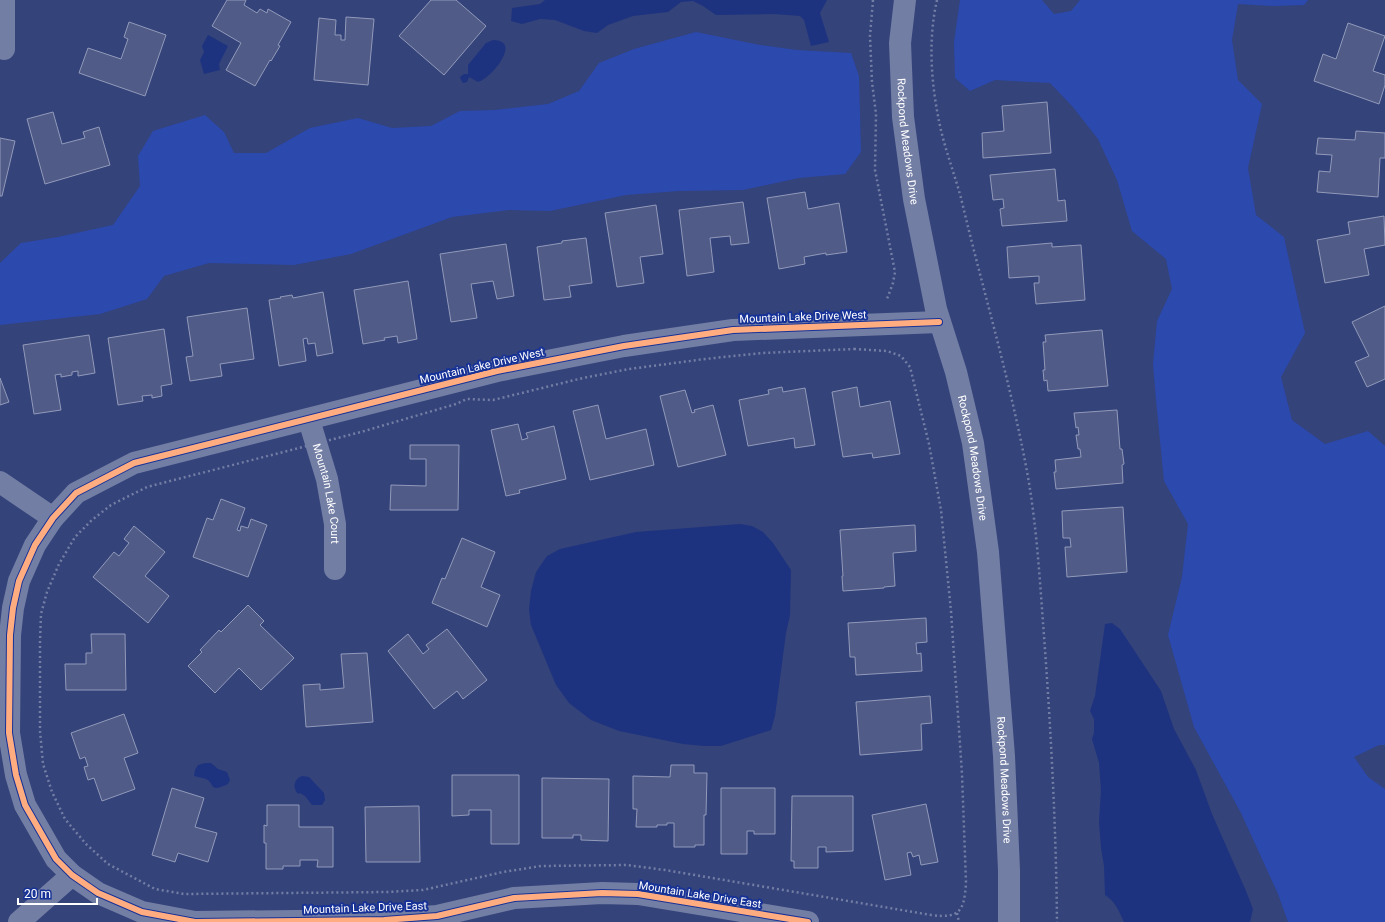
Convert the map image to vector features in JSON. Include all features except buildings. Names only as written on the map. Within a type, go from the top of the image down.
[{"type":"street","points":[[4,0],[4,49]]},
{"type":"street","name":"Rockpond Meadows Drive","points":[[905,0],[900,43],[903,117],[914,199],[939,322],[956,372],[973,443],[988,552],[1004,756],[1009,870],[1009,922]]},
{"type":"street","name":"Mountain Lake Drive West","points":[[53,518],[76,493],[134,464],[497,371],[624,346],[733,330],[939,322]]},
{"type":"street","name":"Mountain Lake Court","points":[[309,420],[327,479],[335,524],[335,569]]},
{"type":"street","points":[[0,482],[53,518]]},
{"type":"street","name":"Mountain Lake Drive East","points":[[53,518],[35,545],[19,581],[13,608],[10,635],[9,732],[16,775],[25,805],[56,859],[72,875],[98,893],[142,912],[195,922],[384,920],[436,916],[514,898],[602,893],[638,894],[808,922]]},
{"type":"street","points":[[19,922],[72,875]]},
{"type":"path","points":[[873,0],[870,36],[872,82],[876,114],[875,170],[894,272],[893,283],[886,308],[893,336],[891,352]]},
{"type":"path","points":[[937,0],[931,42],[934,89],[939,123],[960,194],[976,264],[999,347],[1018,423],[1029,480],[1041,593],[1048,685],[1057,922]]},
{"type":"path","points":[[854,349],[891,352],[901,356],[910,367],[929,444],[941,510],[951,610],[962,774],[966,883],[965,899],[962,908],[957,913],[944,916],[931,915],[665,870],[627,866],[541,866],[503,872],[423,890],[387,892],[184,894],[155,889],[108,864],[86,844],[65,819],[52,792],[43,764],[40,731],[41,614],[47,592],[59,564],[75,537],[92,520],[111,506],[147,487],[317,444],[449,407],[467,399],[493,400],[583,378],[629,369],[762,353],[854,349]]},
{"type":"path","points":[[957,913],[959,922]]},
{"type":"shaded area","points":[[545,0],[827,0],[820,13],[829,42],[811,46],[804,20],[800,16],[774,14],[716,15],[693,1],[681,2],[668,12],[633,16],[608,25],[597,33],[584,31],[555,20],[540,19],[522,24],[511,21],[512,8],[540,4]]},
{"type":"shaded area","points":[[960,0],[1042,0],[1054,14],[1071,11],[1080,0],[1308,0],[1304,5],[1274,6],[1238,4],[1232,40],[1238,80],[1262,104],[1248,168],[1256,215],[1284,237],[1305,333],[1281,377],[1292,420],[1325,444],[1368,431],[1385,446],[1385,745],[1379,745],[1354,757],[1368,777],[1385,789],[1385,922],[1288,922],[1278,894],[1241,813],[1194,727],[1168,635],[1182,577],[1188,524],[1164,481],[1153,364],[1157,321],[1172,289],[1166,259],[1132,231],[1117,180],[1098,139],[1072,106],[1050,83],[995,80],[970,91],[955,78],[954,42]]},
{"type":"shaded area","points":[[696,32],[760,45],[797,50],[851,53],[859,76],[861,152],[845,174],[799,178],[743,190],[679,191],[626,195],[550,211],[509,210],[452,217],[351,254],[294,265],[209,263],[164,276],[147,299],[100,314],[0,325],[0,263],[21,243],[58,237],[113,225],[140,186],[138,156],[153,131],[205,115],[224,132],[234,153],[266,153],[310,128],[358,118],[392,128],[431,126],[460,111],[495,110],[548,104],[579,91],[599,63],[634,49]]},
{"type":"shaded area","points":[[208,35],[228,46],[219,64],[220,70],[204,74],[200,60],[204,52],[202,46]]},
{"type":"shaded area","points":[[493,40],[502,42],[505,46],[505,52],[502,60],[484,79],[478,82],[469,77],[467,82],[463,83],[460,77],[464,74],[468,74],[468,65],[486,43]]},
{"type":"shaded area","points":[[740,524],[752,526],[763,532],[773,543],[791,570],[790,615],[786,633],[775,716],[771,730],[721,746],[683,744],[619,731],[591,720],[569,703],[556,685],[531,625],[529,610],[531,591],[536,572],[547,556],[560,549],[636,532]]},
{"type":"shaded area","points":[[1112,623],[1120,629],[1161,691],[1174,729],[1196,770],[1212,814],[1253,909],[1250,922],[1124,922],[1114,903],[1105,895],[1104,866],[1099,822],[1101,790],[1099,763],[1092,739],[1094,733],[1094,719],[1090,711],[1095,696],[1105,624]]},
{"type":"shaded area","points":[[211,763],[218,769],[227,772],[230,780],[227,785],[215,788],[206,779],[194,776],[198,765]]},
{"type":"shaded area","points":[[302,776],[309,777],[324,793],[325,800],[322,805],[312,805],[305,796],[296,792],[296,781]]},
{"type":"cycle path","points":[[808,922],[638,894],[602,893],[514,898],[437,916],[384,920],[195,922],[142,912],[98,893],[72,875],[56,859],[25,805],[16,775],[9,733],[10,635],[13,608],[19,581],[35,545],[53,518],[76,493],[134,463],[497,371],[624,346],[733,330],[939,322]]}]
